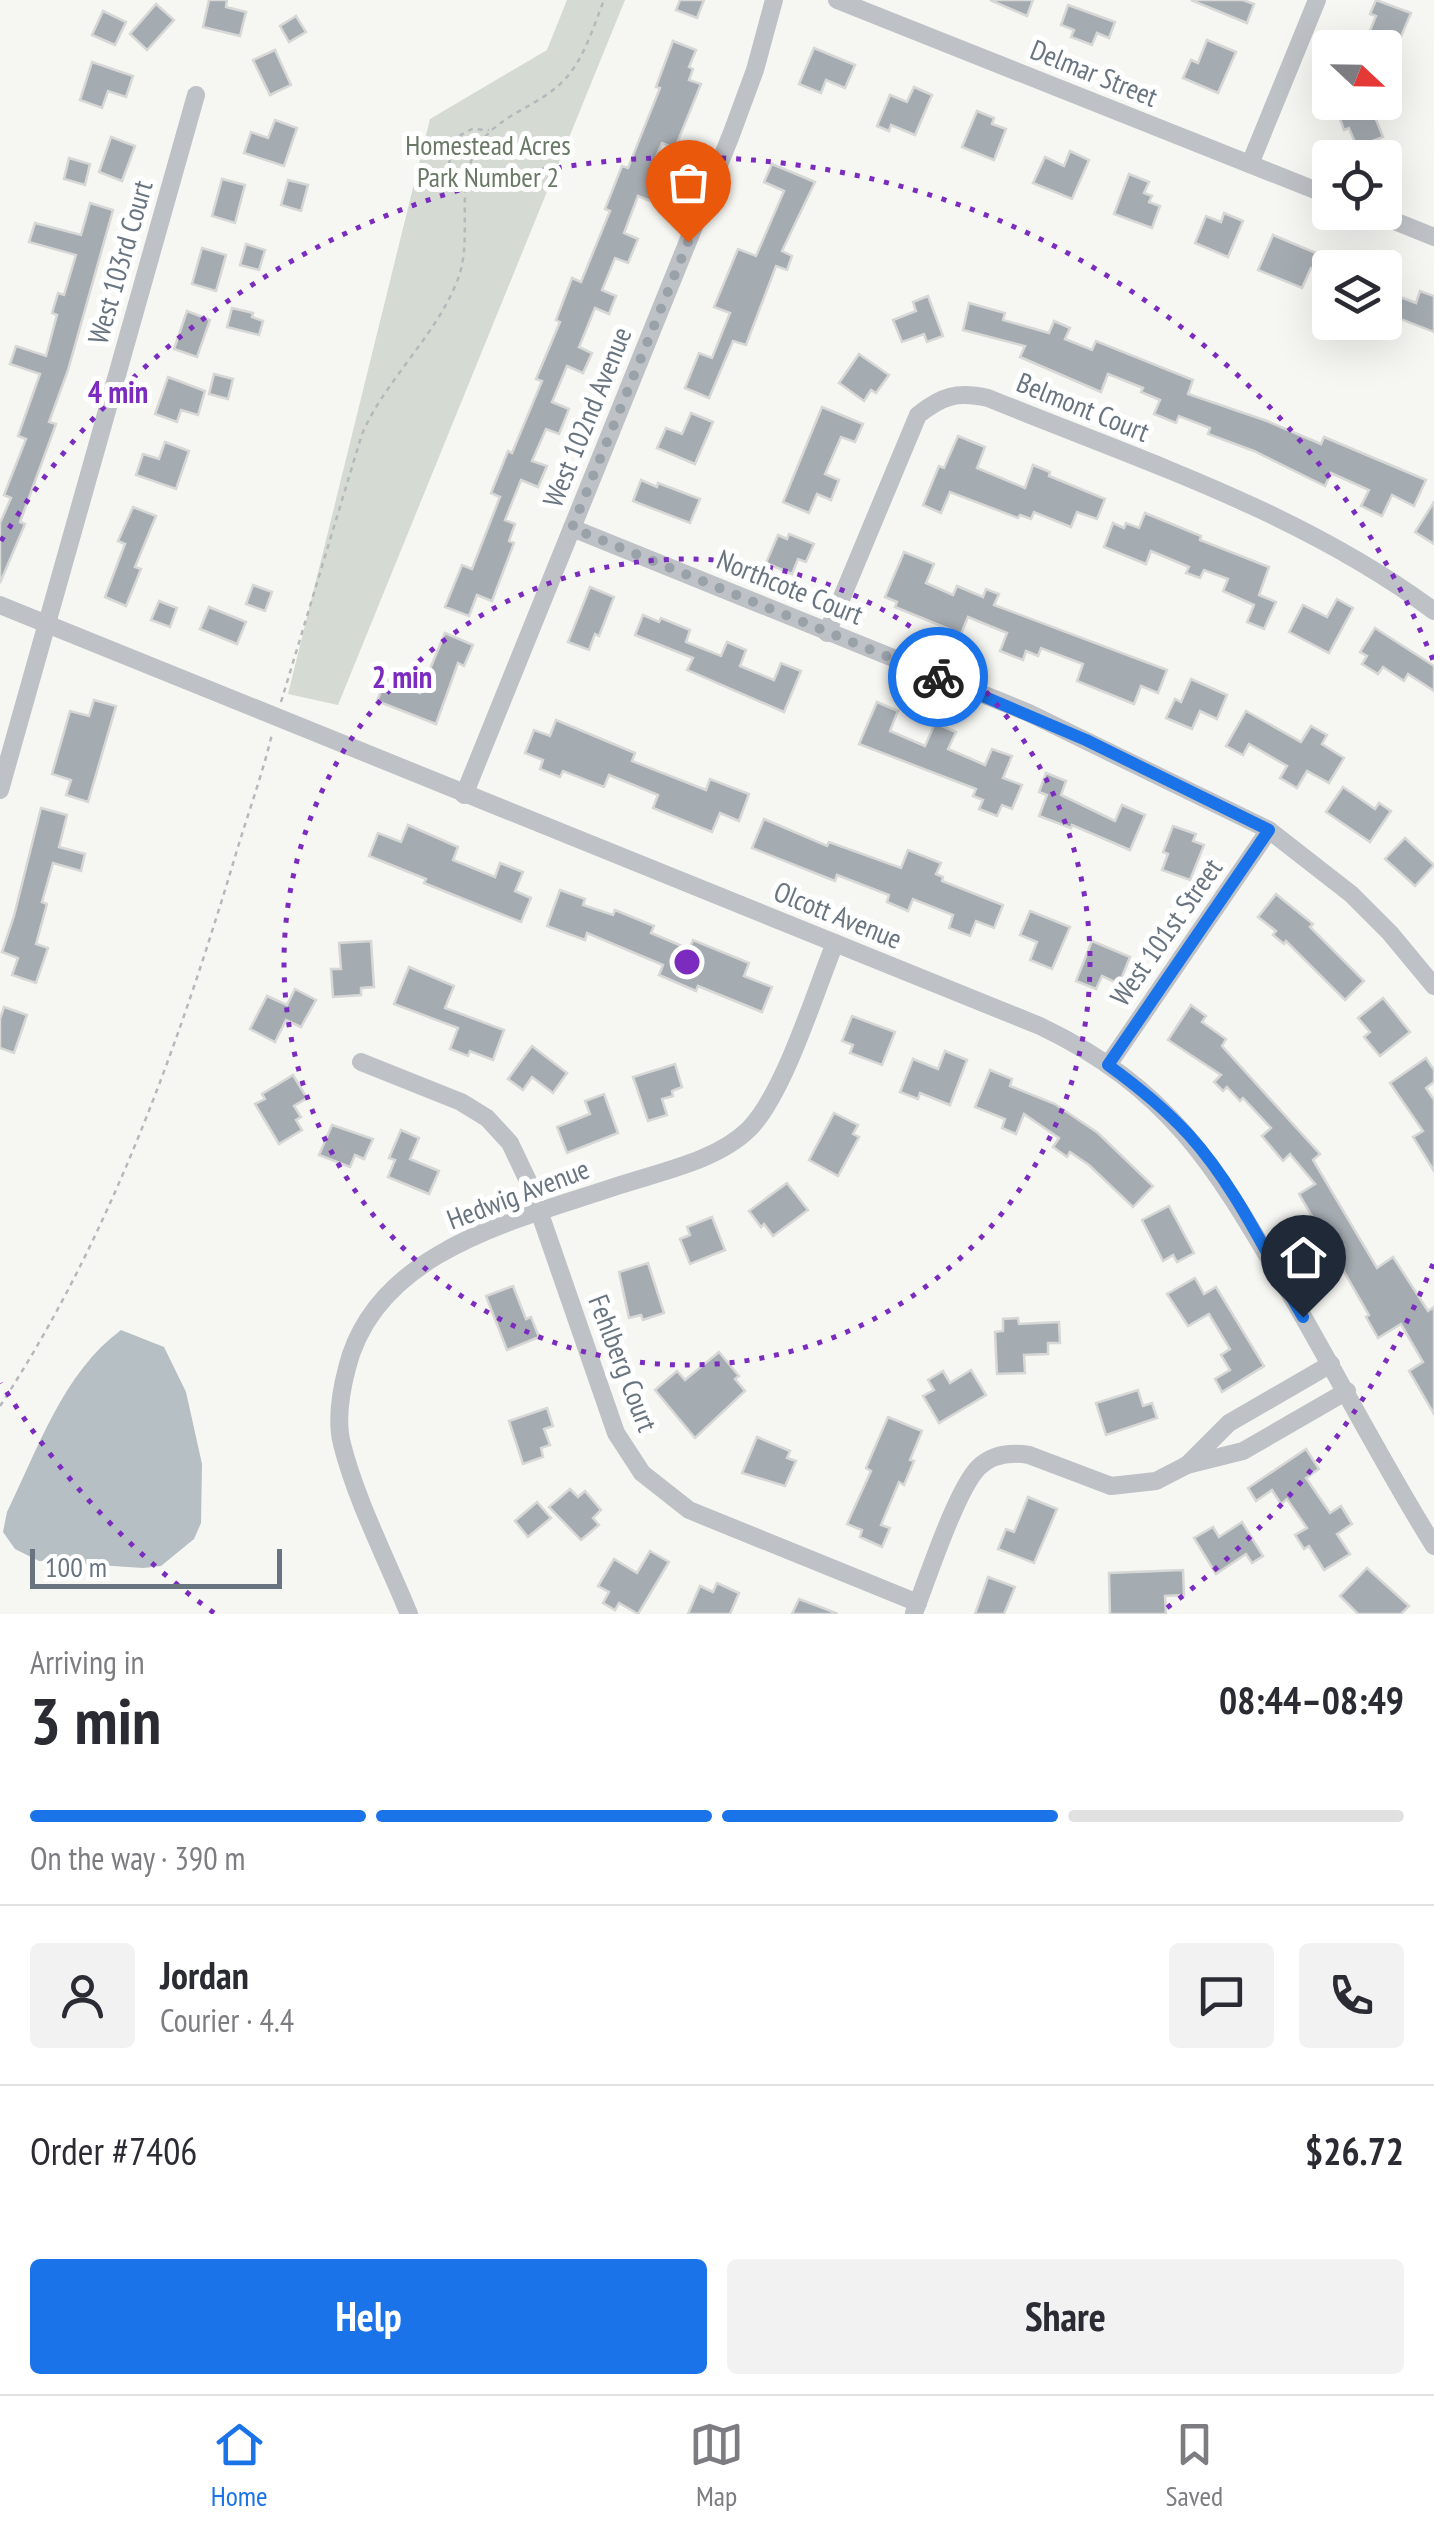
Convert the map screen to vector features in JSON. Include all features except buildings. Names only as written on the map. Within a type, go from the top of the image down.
[{"type":"street","name":"West 102nd Avenue","points":[[464,795],[736,125],[774,0]]},
{"type":"street","name":"Delmar Street","points":[[838,0],[1312,189]]},
{"type":"street","points":[[1250,164],[1317,0]]},
{"type":"street","name":"West 103rd Court","points":[[0,790],[196,95]]},
{"type":"street","points":[[1402,224],[1434,237]]},
{"type":"street","name":"Belmont Court","points":[[827,633],[918,416],[948,395],[968,394],[1257,508],[1393,580],[1434,611]]},
{"type":"street","name":"Northcote Court","points":[[572,528],[1029,713],[1269,830],[1351,894],[1434,986]]},
{"type":"street","name":"Olcott Avenue","points":[[0,605],[1040,1026],[1108,1065],[1160,1107],[1201,1150],[1243,1211],[1434,1546]]},
{"type":"street","name":"West 101st Street","points":[[1108,1065],[1269,830]]},
{"type":"street","name":"Hedwig Avenue","points":[[409,1614],[341,1440],[342,1394],[354,1344],[376,1306],[415,1270],[476,1236],[696,1159],[747,1132],[760,1118],[778,1083],[835,943]]},
{"type":"street","name":"Fehlberg Court","points":[[361,1062],[461,1102],[500,1130],[517,1155],[616,1433],[642,1473],[665,1494],[704,1516],[916,1609]]},
{"type":"street","points":[[1187,1465],[1229,1423],[1332,1364]]},
{"type":"street","points":[[916,1609],[965,1488],[979,1467],[990,1459],[1015,1453],[1097,1482],[1124,1486],[1156,1481],[1187,1465],[1243,1452],[1346,1391]]},
{"type":"path","points":[[0,1406],[92,1242],[199,977],[362,434],[372,412],[458,279],[466,183],[478,146],[490,130],[544,97],[575,67],[604,0]]},
{"type":"path","points":[[466,183],[452,177],[447,169],[457,137],[472,128],[490,130]]},
{"type":"green space","name":"Homestead Acres Park Number 2","points":[[567,0],[625,0],[338,705],[288,694],[430,119],[547,50]]},
{"type":"shaded area","points":[[121,1330],[164,1347],[186,1392],[202,1464],[201,1523],[194,1539],[161,1566],[39,1561],[15,1549],[3,1532],[7,1512],[68,1390],[83,1368]]},
{"type":"way so far","points":[[688,242],[572,528],[938,677]]},
{"type":"route","points":[[938,677],[1029,713],[1269,830],[1108,1065],[1160,1107],[1201,1150],[1243,1211],[1303,1317]]}]
